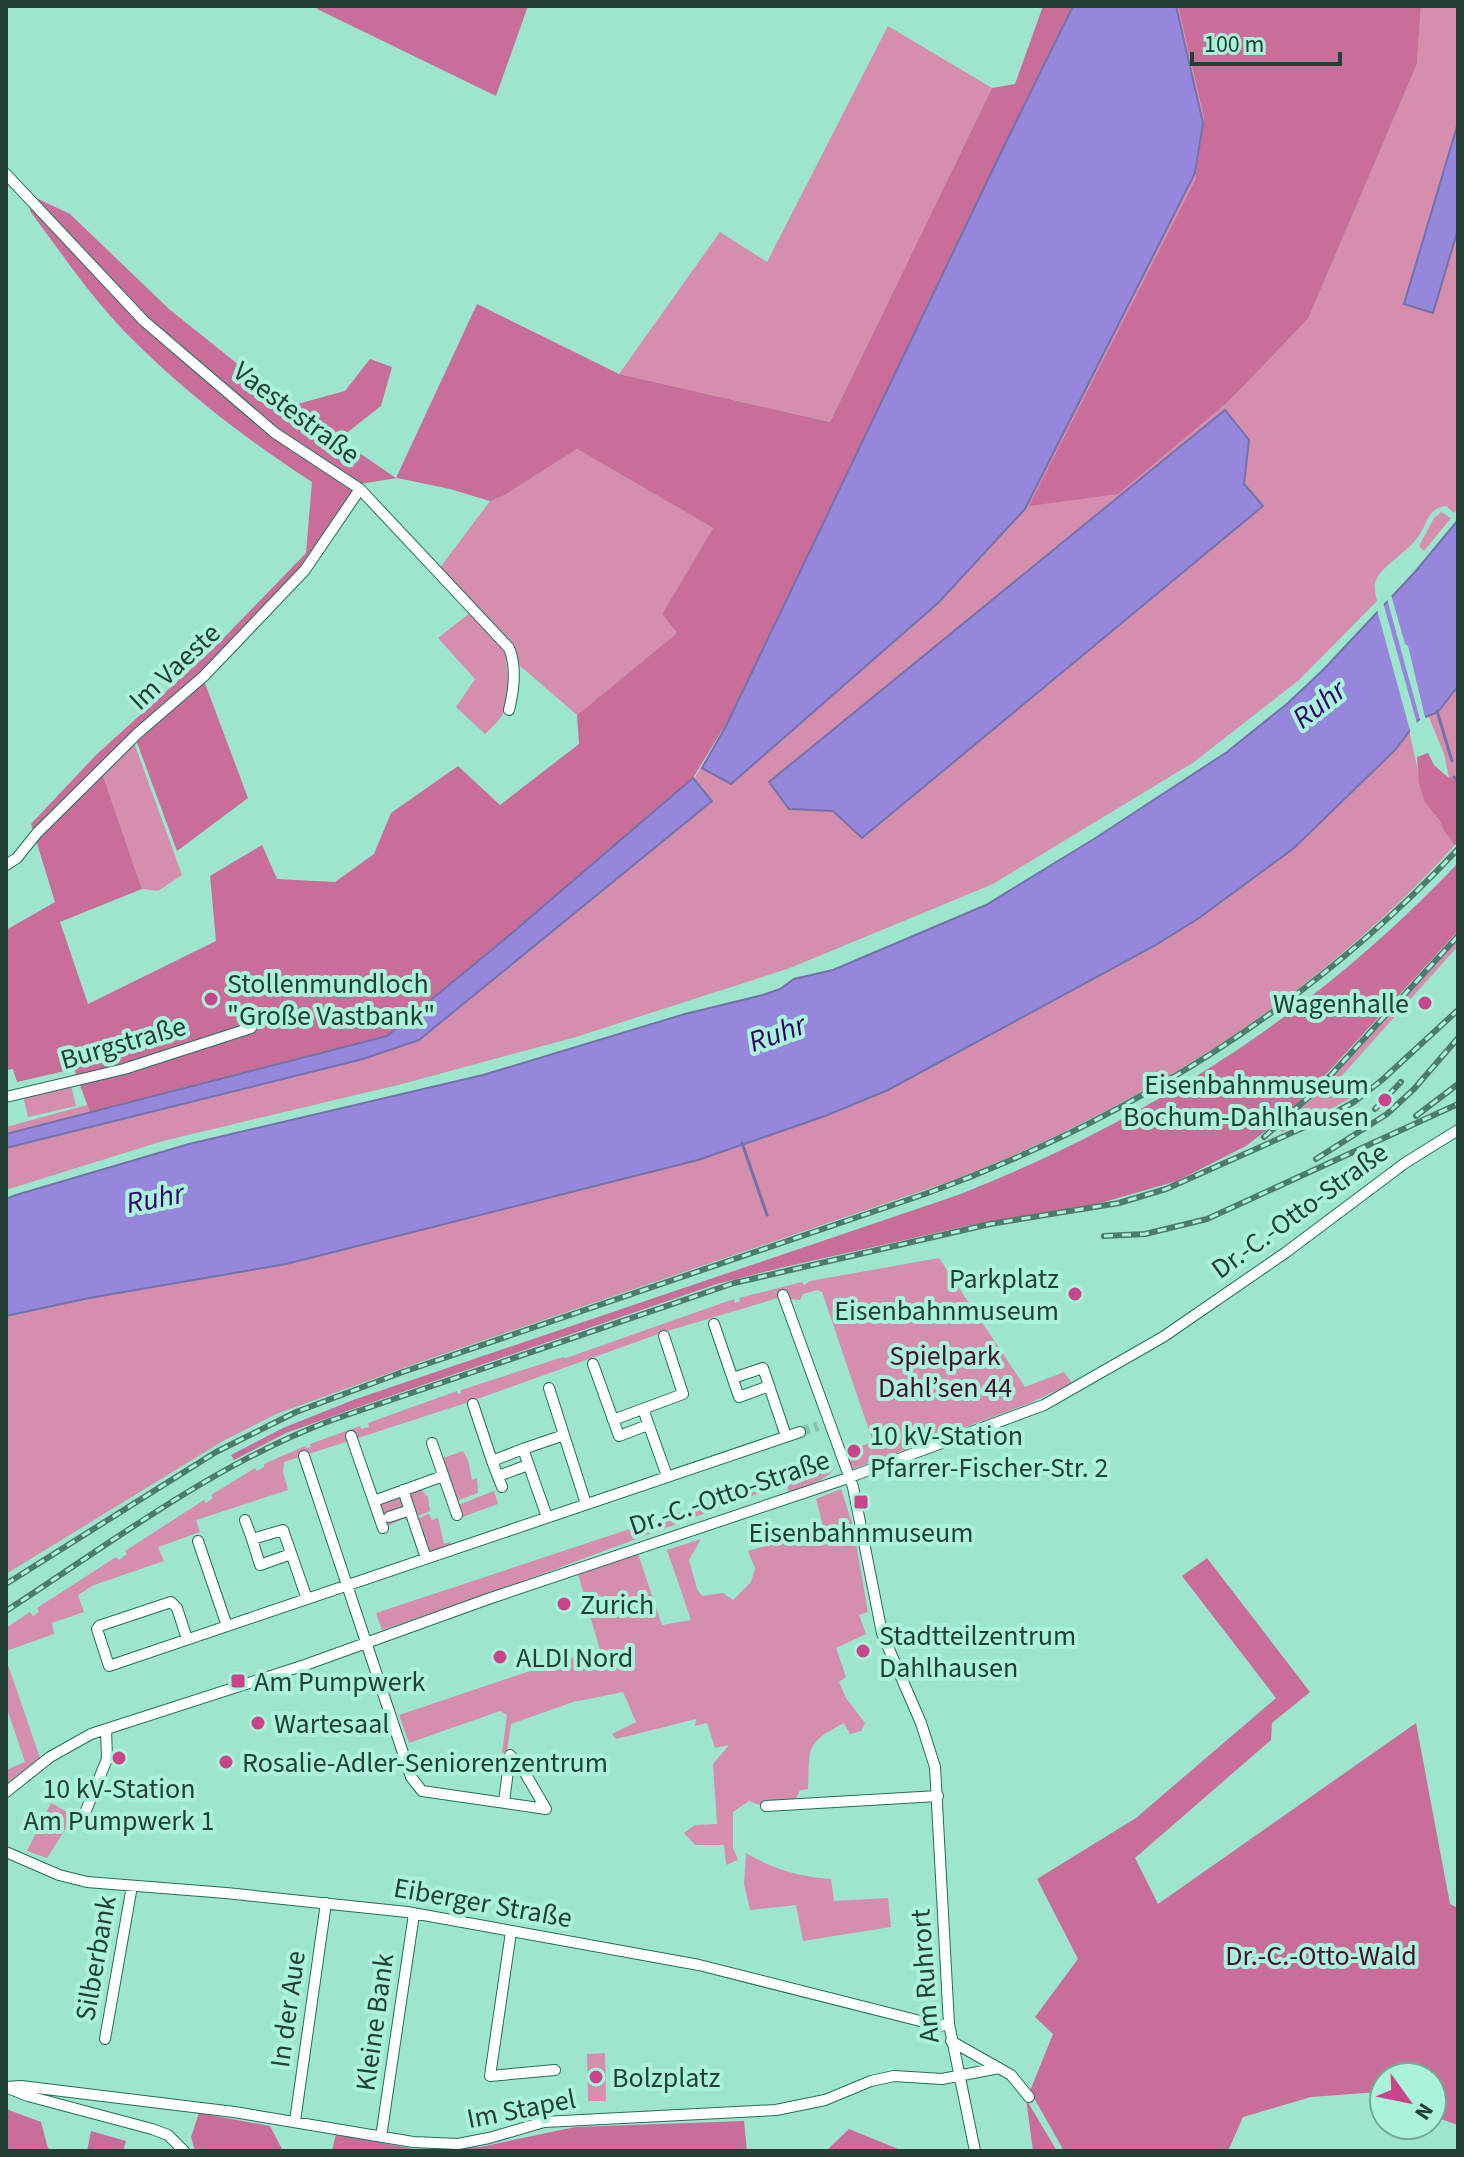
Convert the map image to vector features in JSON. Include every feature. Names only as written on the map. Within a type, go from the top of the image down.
[{"type":"street","name":"Vaestestraße","points":[[6,174],[144,321],[275,433],[360,489],[509,648],[513,658],[514,690],[509,710]]},
{"type":"street","name":"Im Vaeste","points":[[6,865],[17,858],[37,833],[138,733],[204,676],[295,581],[360,489]]},
{"type":"street","name":"Burgstraße","points":[[6,1097],[135,1066],[251,1028]]},
{"type":"street","name":"Dr.-C.-Otto-Straße","points":[[6,1792],[50,1757],[106,1729],[848,1477],[1044,1405],[1218,1300],[1405,1163],[1458,1130]]},
{"type":"street","name":"Am Ruhrort","points":[[783,1295],[823,1424],[853,1487],[877,1616],[887,1648],[931,1750],[938,1796],[949,2024],[975,2151]]},
{"type":"street","points":[[714,1324],[739,1397],[769,1386]]},
{"type":"street","points":[[613,1420],[683,1394],[664,1336]]},
{"type":"street","points":[[593,1364],[619,1436],[648,1425]]},
{"type":"street","points":[[733,1378],[763,1368],[786,1436]]},
{"type":"street","points":[[549,1388],[586,1504]]},
{"type":"street","points":[[473,1404],[502,1487]]},
{"type":"street","points":[[643,1409],[667,1476]]},
{"type":"street","points":[[187,1639],[177,1608],[171,1602],[98,1627],[109,1666],[800,1432]]},
{"type":"street","points":[[492,1461],[564,1435]]},
{"type":"street","points":[[351,1436],[383,1528]]},
{"type":"street","points":[[432,1443],[457,1515]]},
{"type":"street","points":[[523,1449],[547,1517]]},
{"type":"street","points":[[304,1456],[411,1777],[422,1791],[551,1812],[536,1781],[517,1758],[510,1755],[504,1802]]},
{"type":"street","points":[[498,1476],[528,1465]]},
{"type":"street","points":[[374,1501],[443,1476]]},
{"type":"street","points":[[403,1490],[426,1558]]},
{"type":"street","points":[[389,1517],[410,1510]]},
{"type":"street","points":[[245,1520],[260,1565],[291,1554]]},
{"type":"street","points":[[252,1539],[283,1530],[307,1599]]},
{"type":"street","points":[[198,1541],[227,1626]]},
{"type":"street","points":[[85,1813],[107,1759],[106,1729]]},
{"type":"street","points":[[766,1806],[938,1796]]},
{"type":"street","name":"Eiberger Straße","points":[[6,1852],[71,1879],[414,1914],[699,1965],[940,2026],[949,2024]]},
{"type":"street","name":"Silberbank","points":[[105,2039],[132,1886]]},
{"type":"street","name":"In der Aue","points":[[295,2121],[326,1903]]},
{"type":"street","name":"Kleine Bank","points":[[381,2137],[414,1914]]},
{"type":"street","points":[[511,1932],[490,2076],[555,2070]]},
{"type":"street","points":[[951,2041],[1015,2079],[1029,2097]]},
{"type":"street","name":"Im Stapel","points":[[6,2087],[21,2086],[295,2121],[381,2137],[458,2144],[544,2122],[776,2110],[825,2100],[871,2081],[894,2076],[958,2077],[999,2068]]},
{"type":"street","points":[[6,2087],[28,2096],[152,2129],[168,2135],[184,2151]]},
{"type":"green space","points":[[319,6],[528,6],[496,96],[317,9]]},
{"type":"green space","points":[[1043,6],[1072,6],[730,717],[693,778],[387,1036],[90,1112],[74,1069],[17,1082],[13,1069],[6,1070],[6,930],[55,902],[31,824],[96,755],[213,649],[306,553],[312,482],[219,416],[175,380],[119,326],[30,211],[34,197],[70,214],[169,309],[290,406],[345,391],[370,359],[392,367],[381,406],[339,439],[396,478],[477,304],[619,374],[830,422],[992,88],[1015,84]],"holes":[[[577,449],[713,528],[662,614],[677,633],[577,715],[579,744],[500,805],[458,766],[391,813],[374,854],[335,882],[277,879],[262,845],[210,876],[216,941],[88,1004],[60,922],[142,889],[102,773],[304,570],[360,484],[397,478],[490,501],[505,495]]]},
{"type":"green space","points":[[1073,6],[1178,6],[1204,118],[1195,180],[1030,506],[1230,400],[1308,319],[1417,64],[1421,6],[1458,6],[1458,508],[1454,513],[1446,506],[1440,507],[1431,513],[1413,543],[1378,577],[1375,585],[1377,601],[1299,680],[1194,762],[993,884],[790,968],[576,1037],[402,1084],[163,1141],[6,1190],[6,1148],[363,1059],[419,1040],[692,782],[727,724]],"holes":[[[1225,410],[1249,440],[1244,484],[1263,505],[862,838],[833,811],[769,782]]]},
{"type":"green space","points":[[1178,6],[1421,6],[1417,64],[1308,319],[1230,400],[1118,494],[1029,506],[1195,180],[1204,118]]},
{"type":"green space","points":[[888,26],[992,88],[830,422],[619,374],[720,232],[767,262]]},
{"type":"green space","points":[[577,449],[713,528],[662,614],[677,633],[577,715],[506,657],[509,691],[506,708],[485,734],[456,707],[475,679],[438,638],[476,608],[439,569],[490,501],[505,495]]},
{"type":"green space","points":[[1441,512],[1451,518],[1424,551],[1419,546],[1434,518]]},
{"type":"green space","points":[[203,678],[248,798],[177,851],[135,737]]},
{"type":"green space","points":[[1458,686],[1458,777],[1449,778],[1444,754],[1428,715],[1438,711]]},
{"type":"green space","points":[[1409,730],[1425,803],[1455,845],[1344,952],[1285,999],[1158,1082],[1022,1151],[951,1181],[276,1414],[223,1441],[6,1574],[6,1316],[89,1298],[286,1264],[698,1160],[888,1090],[1154,946],[1199,918],[1294,848],[1395,750]]},
{"type":"green space","points":[[133,740],[182,875],[158,891],[142,889],[102,773]]},
{"type":"green space","points":[[1428,753],[1434,765],[1449,778],[1458,776],[1458,843],[1455,845],[1425,803],[1419,783],[1417,757]]},
{"type":"green space","points":[[1458,863],[1458,931],[1294,1109],[1246,1146],[1177,1181],[1090,1206],[967,1226],[717,1284],[286,1433],[234,1460],[231,1455],[283,1428],[353,1400],[958,1195],[1029,1165],[1163,1096],[1227,1057],[1347,967],[1404,917]]},
{"type":"green space","points":[[1458,940],[1458,946],[1338,1080],[1351,1098],[1282,1132],[1279,1129],[1321,1090]]},
{"type":"green space","points":[[71,1085],[76,1106],[28,1117],[23,1096]]},
{"type":"green space","points":[[87,1105],[90,1112],[6,1134],[6,1127]]},
{"type":"green space","name":"Spielpark Dahl’sen 44","points":[[939,1258],[1025,1387],[1064,1372],[1072,1383],[1030,1403],[850,1470],[844,1452],[873,1442],[822,1292],[818,1290],[803,1294],[800,1300],[778,1298],[664,1332],[472,1401],[284,1462],[283,1472],[288,1490],[196,1520],[200,1532],[158,1547],[164,1561],[94,1585],[78,1595],[84,1612],[52,1623],[54,1634],[6,1651],[6,1628],[30,1612],[33,1616],[39,1612],[37,1608],[116,1557],[119,1560],[127,1554],[125,1551],[204,1500],[206,1503],[213,1498],[211,1495],[255,1468],[257,1471],[264,1464],[305,1446],[311,1447],[310,1444],[360,1426],[361,1429],[369,1427],[368,1423],[457,1391],[458,1394],[461,1390],[566,1358],[734,1299],[735,1303],[740,1301],[739,1298],[802,1282],[804,1285],[810,1281]]},
{"type":"green space","points":[[463,1451],[472,1480],[477,1478],[478,1493],[456,1501],[443,1458]]},
{"type":"green space","points":[[829,1463],[835,1466],[832,1471],[809,1485],[789,1492],[786,1483],[486,1595],[382,1630],[376,1613]]},
{"type":"green space","points":[[419,1487],[428,1497],[430,1511],[383,1528],[379,1505],[409,1495]]},
{"type":"green space","points":[[841,1489],[853,1526],[868,1612],[859,1615],[866,1634],[836,1648],[846,1677],[839,1682],[846,1698],[865,1723],[861,1731],[850,1734],[844,1723],[816,1742],[810,1755],[808,1789],[800,1790],[795,1801],[759,1805],[749,1801],[733,1812],[733,1848],[738,1860],[726,1865],[724,1845],[695,1845],[684,1833],[695,1825],[717,1824],[713,1764],[729,1745],[715,1748],[707,1723],[695,1726],[696,1719],[616,1739],[612,1734],[636,1722],[623,1692],[573,1702],[511,1724],[507,1751],[502,1753],[507,1715],[500,1711],[409,1743],[399,1715],[600,1650],[578,1574],[638,1554],[662,1625],[691,1620],[667,1550],[701,1539],[689,1560],[697,1589],[702,1596],[723,1593],[733,1600],[751,1582],[755,1568],[748,1551],[824,1530],[816,1499]]},
{"type":"green space","points":[[494,1491],[498,1504],[462,1517],[458,1505]]},
{"type":"green space","points":[[429,1514],[432,1520],[438,1518],[444,1544],[450,1542],[451,1547],[430,1554],[419,1518]]},
{"type":"green space","name":"Dr.-C.-Otto-Wald","points":[[1207,1558],[1310,1692],[1272,1723],[1271,1740],[1135,1858],[1158,1904],[1416,1723],[1450,1904],[1458,1908],[1458,2125],[1448,2122],[1448,2061],[1368,2061],[1368,2093],[1311,2097],[1243,2117],[1228,2151],[1064,2151],[1030,2091],[1053,2034],[1035,2017],[1078,1959],[1037,1879],[1136,1818],[1276,1698],[1182,1576]]},
{"type":"green space","points":[[6,1659],[40,1758],[6,1784],[6,1770],[25,1762],[6,1706]]},
{"type":"green space","points":[[51,1803],[74,1816],[47,1858],[27,1851]]},
{"type":"green space","points":[[746,1853],[787,1871],[831,1879],[834,1901],[888,1898],[891,1927],[803,1941],[796,1905],[750,1910],[744,1884]]},
{"type":"green space","name":"Bolzplatz","points":[[605,2053],[606,2101],[588,2101],[587,2054]]},
{"type":"green space","points":[[1026,2099],[1057,2151],[1033,2151]]},
{"type":"green space","points":[[6,2109],[41,2122],[48,2148],[54,2151],[6,2151]]},
{"type":"green space","points":[[199,2113],[270,2126],[283,2151],[195,2151],[191,2137]]},
{"type":"green space","points":[[744,2121],[747,2151],[332,2151],[336,2134],[414,2149],[480,2147],[575,2127]]},
{"type":"green space","points":[[849,2129],[903,2151],[826,2151]]},
{"type":"green space","points":[[91,2131],[126,2141],[123,2151],[87,2151]]},
{"type":"water","points":[[1073,6],[1176,6],[1203,123],[1195,173],[1025,509],[938,603],[731,784],[702,768],[727,724]]},
{"type":"water","points":[[1458,123],[1458,229],[1433,313],[1404,304]]},
{"type":"water","points":[[1225,410],[1249,440],[1244,484],[1263,506],[862,838],[833,811],[789,809],[769,782]]},
{"type":"water","name":"Ruhr","points":[[1458,520],[1458,686],[1438,712],[1418,720],[1395,750],[1294,848],[1199,918],[1154,946],[888,1090],[825,1116],[698,1160],[286,1264],[89,1298],[6,1316],[6,1199],[189,1144],[483,1075],[685,1014],[763,995],[780,989],[794,979],[833,970],[986,905],[1227,752],[1288,703],[1415,572]]},
{"type":"water","points":[[693,778],[712,801],[419,1040],[363,1059],[6,1148],[6,1134],[387,1036]]},
{"type":"pier","points":[[1390,591],[1408,646],[1426,721],[1421,723],[1386,595]]},
{"type":"pier","points":[[1382,599],[1418,727],[1411,734],[1376,606]]},
{"type":"waterway","points":[[1437,711],[1452,761]]},
{"type":"waterway","points":[[1454,777],[1458,780]]},
{"type":"waterway","points":[[742,1143],[767,1215]]},
{"type":"tunnel","points":[[800,1432],[818,1426]]},
{"type":"railway","points":[[6,1584],[216,1452],[296,1412],[400,1373],[925,1194],[1000,1165],[1073,1131],[1144,1094],[1278,1008],[1341,959],[1401,906],[1458,849]]},
{"type":"railway","points":[[1264,1137],[1319,1088],[1458,936]]},
{"type":"railway","points":[[6,1611],[164,1506],[246,1459],[332,1420],[734,1283],[990,1224],[1119,1203],[1166,1189],[1354,1102],[1458,1010]]},
{"type":"railway","points":[[1316,1159],[1387,1114],[1414,1089],[1458,1038]]},
{"type":"railway","points":[[1375,1109],[1401,1082]]},
{"type":"railway","points":[[1416,1116],[1458,1084]]},
{"type":"railway","points":[[1104,1236],[1145,1234],[1207,1219],[1458,1104]]},
{"type":"place","name":"Stollenmundloch \"Große Vastbank\"","points":[[211,999]]},
{"type":"place","name":"Wagenhalle","points":[[1425,1003]]},
{"type":"place","name":"Eisenbahnmuseum Bochum-Dahlhausen","points":[[1385,1100]]},
{"type":"place","name":"Parkplatz Eisenbahnmuseum","points":[[1075,1294]]},
{"type":"place","name":"10 kV-Station Pfarrer-Fischer-Str. 2","points":[[854,1451]]},
{"type":"place","name":"Eisenbahnmuseum","points":[[861,1502]]},
{"type":"place","name":"Zurich","points":[[564,1604]]},
{"type":"place","name":"Stadtteilzentrum Dahlhausen","points":[[863,1651]]},
{"type":"place","name":"ALDI Nord","points":[[500,1657]]},
{"type":"place","name":"Am Pumpwerk","points":[[238,1681]]},
{"type":"place","name":"Wartesaal","points":[[258,1723]]},
{"type":"place","name":"10 kV-Station Am Pumpwerk 1","points":[[119,1758]]},
{"type":"place","name":"Rosalie-Adler-Seniorenzentrum","points":[[226,1762]]},
{"type":"place","name":"Bolzplatz","points":[[596,2077]]}]
